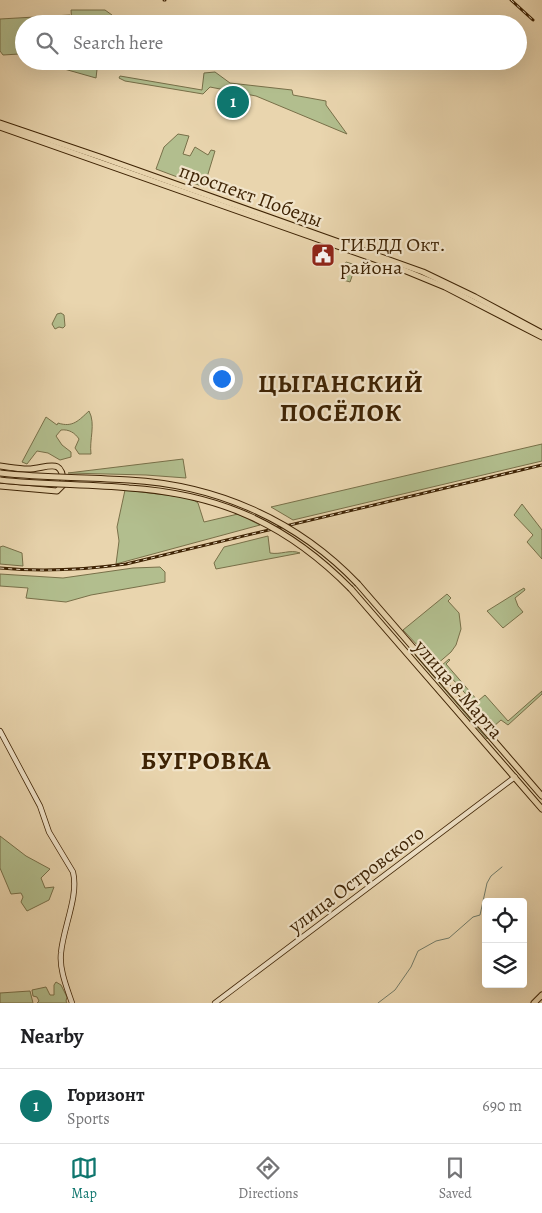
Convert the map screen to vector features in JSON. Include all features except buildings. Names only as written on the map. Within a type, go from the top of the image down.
[{"type":"main road","name":"проспект Победы","points":[[0,122],[11,128],[403,269],[445,287],[542,337]]},
{"type":"main road","name":"проспект Победы","points":[[0,128],[11,128],[423,272],[542,333]]},
{"type":"main road","points":[[0,466],[30,469],[50,464],[59,468],[64,474],[63,485],[57,491],[0,486]]},
{"type":"main road","name":"улица 8 Марта","points":[[0,473],[130,480],[177,485],[217,495],[259,511],[291,529],[318,547],[358,584],[542,796]]},
{"type":"main road","name":"улица 8 Марта","points":[[0,480],[129,488],[176,493],[216,502],[254,518],[287,535],[312,553],[356,594],[542,809]]},
{"type":"main road","points":[[356,594],[363,590]]},
{"type":"main road","points":[[515,777],[521,772]]},
{"type":"main road","points":[[534,1003],[542,995]]},
{"type":"street","points":[[0,731],[40,806],[49,832],[73,872],[72,897],[61,954],[61,966],[72,1003]]},
{"type":"street","name":"улица Островского","points":[[214,1003],[515,777]]},
{"type":"green space","points":[[71,10],[105,10],[112,15],[71,15]]},
{"type":"green space","points":[[15,18],[15,54],[3,55],[0,51],[0,19]]},
{"type":"green space","points":[[68,70],[97,70],[96,78]]},
{"type":"green space","points":[[215,72],[230,83],[292,90],[293,95],[326,101],[326,105],[347,134],[256,96],[210,87],[203,94],[125,81],[119,78],[120,76],[202,90],[204,73]]},
{"type":"green space","points":[[178,134],[189,136],[183,154],[190,156],[195,147],[208,155],[211,150],[215,151],[204,187],[156,169],[164,147]]},
{"type":"green space","points":[[346,262],[356,265],[350,282],[340,279]]},
{"type":"green space","points":[[61,313],[64,315],[65,326],[55,329],[52,324],[57,314]]},
{"type":"green space","points":[[89,411],[92,421],[91,454],[79,454],[75,448],[79,439],[74,433],[61,430],[56,436],[62,445],[71,452],[71,457],[60,460],[48,453],[37,451],[27,464],[22,462],[46,417],[57,425],[58,423],[72,424]]},
{"type":"green space","points":[[542,444],[542,461],[293,520],[271,507]]},
{"type":"green space","points":[[183,459],[186,478],[68,473]]},
{"type":"green space","points":[[125,490],[191,498],[198,503],[204,522],[238,514],[260,525],[116,564],[119,541],[117,527]]},
{"type":"green space","points":[[522,504],[542,530],[542,559],[527,542],[533,535],[514,515]]},
{"type":"green space","points":[[268,536],[270,553],[300,553],[216,569],[214,563],[224,547]]},
{"type":"green space","points":[[3,546],[22,553],[23,566],[0,564],[0,547]]},
{"type":"green space","points":[[160,567],[165,572],[165,582],[91,595],[66,602],[26,598],[28,588],[0,586],[0,574],[63,578],[133,568]]},
{"type":"green space","points":[[524,588],[525,590],[515,598],[523,612],[503,628],[487,611]]},
{"type":"green space","points":[[447,594],[451,598],[448,601],[459,613],[461,629],[456,645],[436,665],[403,630]]},
{"type":"green space","points":[[415,655],[488,738],[487,739]]},
{"type":"green space","points":[[449,659],[446,664],[478,701],[485,695],[508,721],[542,691],[542,694],[508,725],[501,720],[494,726],[441,666]]},
{"type":"green space","points":[[0,836],[26,856],[50,869],[41,878],[45,888],[54,887],[49,900],[27,911],[21,902],[23,897],[21,893],[11,894],[0,868]]},
{"type":"green space","points":[[56,982],[61,985],[67,997],[67,1003],[37,1003],[39,1001],[37,997],[33,996],[32,990],[46,987],[50,995],[54,995],[54,985]]},
{"type":"green space","points":[[30,991],[33,1003],[0,1003],[0,993]]},
{"type":"waterway","points":[[378,1003],[395,990],[411,967],[418,951],[436,941],[449,938],[473,917],[480,915],[487,883],[491,876],[502,867]]},
{"type":"railway","points":[[511,0],[533,20]]},
{"type":"railway","points":[[0,568],[63,570],[126,564],[542,465]]},
{"type":"place","name":"Горизонт","points":[[233,102]]},
{"type":"place","name":"ГИБДД Окт. района","points":[[323,255]]},
{"type":"district","name":"ЦЫГАНСКИЙ ПОСЁЛОК","points":[[341,398]]},
{"type":"district","name":"БУГРОВКА","points":[[206,760]]}]
